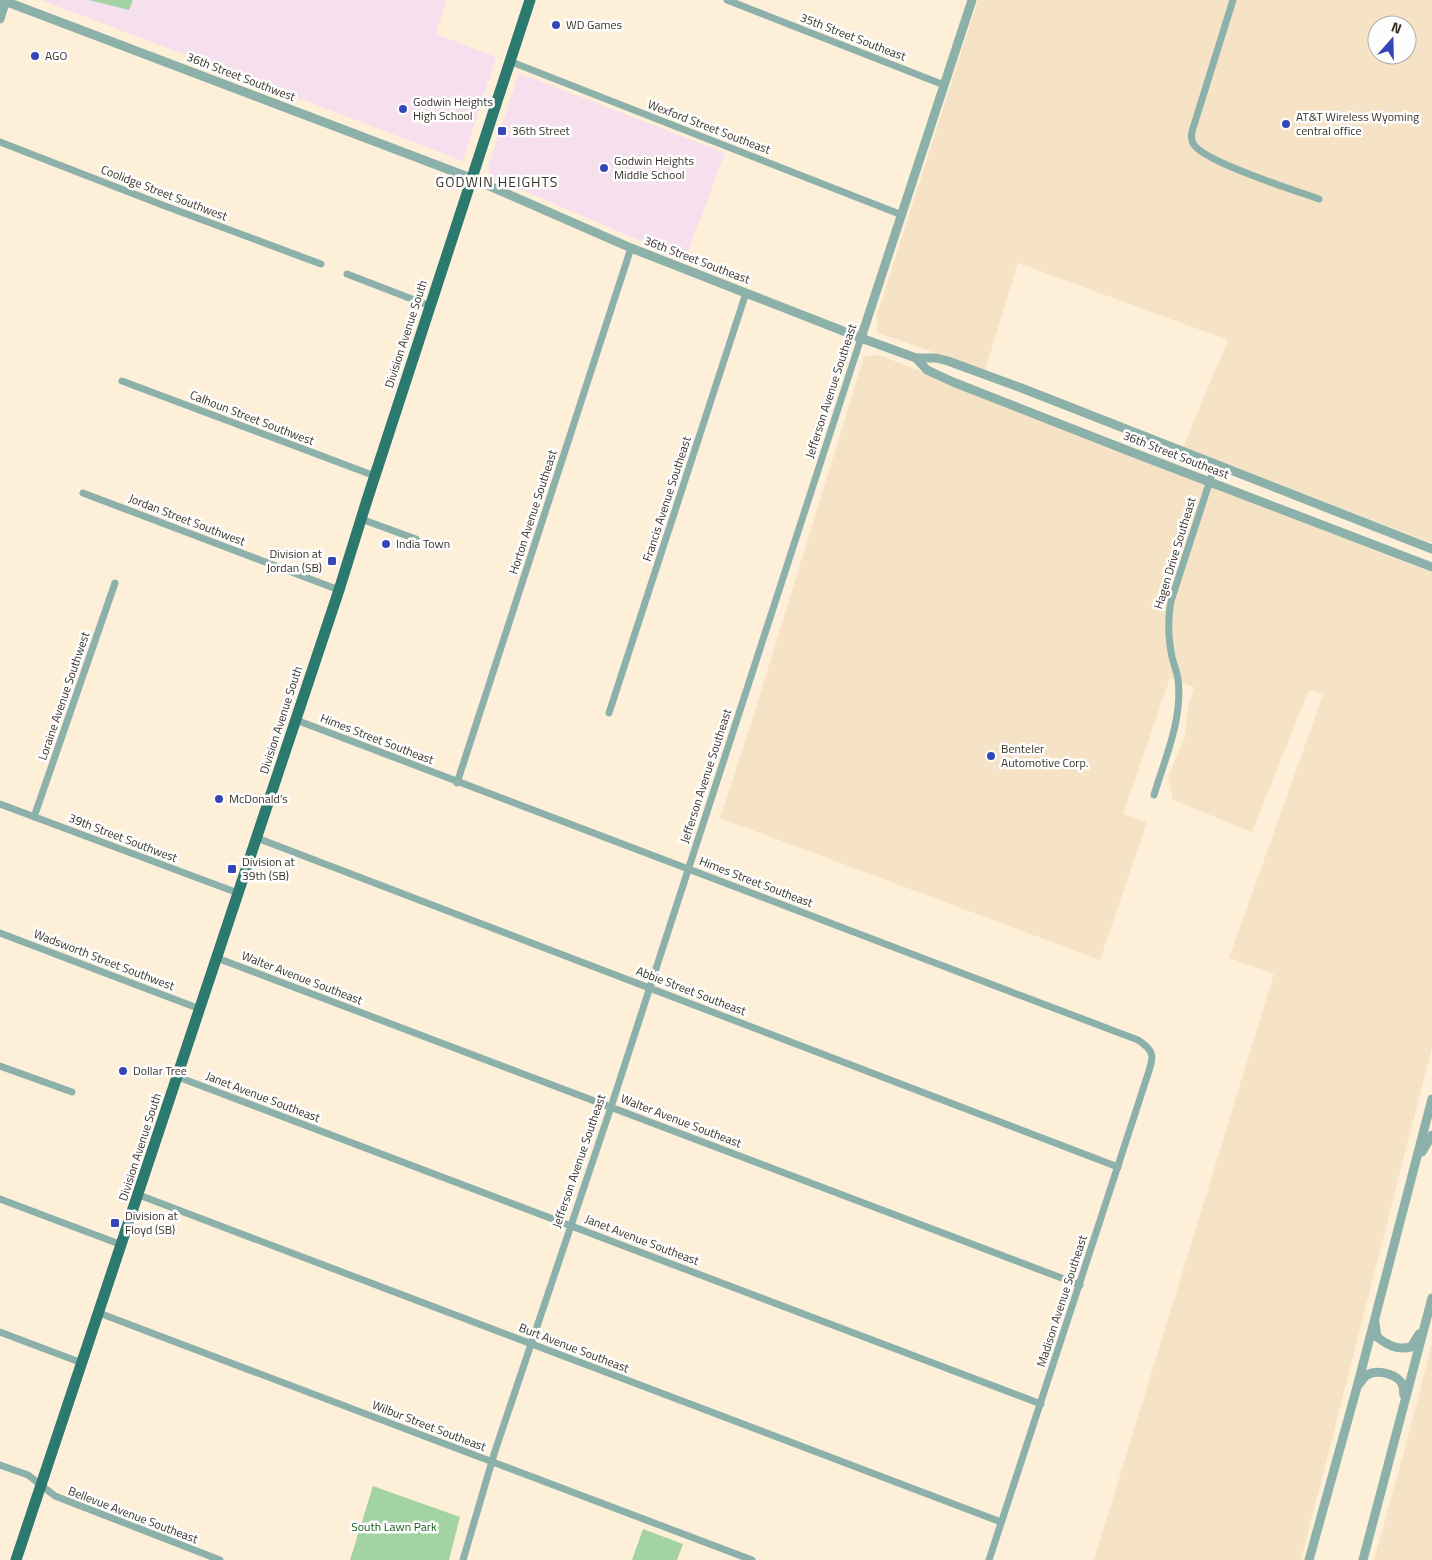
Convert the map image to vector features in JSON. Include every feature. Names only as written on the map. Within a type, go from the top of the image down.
[{"type":"main road","name":"Division Avenue South","points":[[16,1560],[339,590],[530,0]]},
{"type":"street","points":[[0,19],[5,0]]},
{"type":"street","name":"36th Street Southwest","points":[[5,0],[471,178]]},
{"type":"street","name":"35th Street Southeast","points":[[727,0],[944,85]]},
{"type":"street","name":"Jefferson Avenue Southeast","points":[[463,1560],[491,1462],[611,1107],[972,0]]},
{"type":"street","points":[[1233,0],[1191,135],[1193,144],[1201,153],[1218,161],[1319,199]]},
{"type":"street","name":"Wexford Street Southeast","points":[[509,61],[902,215]]},
{"type":"street","name":"Coolidge Street Southwest","points":[[0,142],[321,264]]},
{"type":"street","name":"36th Street Southeast","points":[[471,178],[631,248],[861,338],[916,358],[936,358],[948,361],[1024,389],[1432,549]]},
{"type":"street","name":"Horton Avenue Southeast","points":[[457,783],[631,248]]},
{"type":"street","points":[[347,274],[430,306]]},
{"type":"street","name":"Francis Avenue Southeast","points":[[608,713],[746,293]]},
{"type":"street","name":"36th Street Southeast","points":[[916,358],[927,370],[953,382],[1432,567]]},
{"type":"street","name":"Calhoun Street Southwest","points":[[122,381],[375,476]]},
{"type":"street","name":"Hagen Drive Southeast","points":[[1154,795],[1174,733],[1178,702],[1178,679],[1168,639],[1167,621],[1171,601],[1215,465]]},
{"type":"street","name":"Jordan Street Southwest","points":[[83,493],[339,590]]},
{"type":"street","points":[[361,519],[416,539]]},
{"type":"street","name":"Loraine Avenue Southwest","points":[[34,817],[116,583]]},
{"type":"street","name":"Himes Street Southeast","points":[[296,720],[457,783],[689,868],[1138,1040],[1150,1049]]},
{"type":"street","name":"39th Street Southwest","points":[[0,804],[238,893]]},
{"type":"street","name":"Abbie Street Southeast","points":[[257,838],[1118,1167]]},
{"type":"street","name":"Wadsworth Street Southwest","points":[[0,933],[200,1009]]},
{"type":"street","name":"Walter Avenue Southeast","points":[[217,958],[1080,1285]]},
{"type":"street","name":"Madison Avenue Southeast","points":[[989,1560],[1152,1063],[1150,1049]]},
{"type":"street","points":[[0,1066],[72,1092]]},
{"type":"street","name":"Janet Avenue Southeast","points":[[178,1076],[1041,1404]]},
{"type":"street","points":[[1309,1560],[1357,1387],[1432,1099]]},
{"type":"street","points":[[1415,1164],[1432,1135]]},
{"type":"street","name":"Burt Avenue Southeast","points":[[139,1195],[1001,1522]]},
{"type":"street","points":[[0,1199],[122,1244]]},
{"type":"street","points":[[1363,1560],[1432,1298]]},
{"type":"street","name":"Wilbur Street Southeast","points":[[99,1313],[752,1560]]},
{"type":"street","points":[[1374,1320],[1377,1337],[1389,1346],[1400,1349],[1411,1346],[1425,1325]]},
{"type":"street","points":[[0,1332],[82,1363]]},
{"type":"street","points":[[1357,1387],[1367,1375],[1388,1373],[1403,1386],[1404,1402]]},
{"type":"street","name":"Bellevue Avenue Southeast","points":[[0,1465],[28,1475],[55,1496],[220,1560]]},
{"type":"street","points":[[1313,1547],[1313,1560]]},
{"type":"shaded area","name":"Godwin Heights High School","points":[[41,0],[447,0],[436,34],[496,57],[463,161]]},
{"type":"shaded area","points":[[978,0],[1432,0],[1432,543],[1183,447],[1228,340],[1018,263],[985,370],[878,333],[877,315]]},
{"type":"shaded area","name":"Godwin Heights Middle School","points":[[519,73],[725,153],[685,260],[494,178],[489,172],[489,164]]},
{"type":"shaded area","points":[[879,355],[1432,573],[1432,1047],[1301,1560],[1094,1560],[1274,974],[1229,958],[1323,695],[1309,690],[1252,832],[1173,800],[1168,777],[1185,736],[1188,705],[1194,687],[1170,678],[1123,814],[1147,822],[1100,960],[720,818],[750,727],[864,357]]},
{"type":"shaded area","points":[[1432,1344],[1432,1560],[1374,1560],[1404,1452]]},
{"type":"green space","points":[[89,0],[133,0],[129,10]]},
{"type":"green space","name":"South Lawn Park","points":[[373,1486],[460,1517],[449,1560],[350,1560]]},
{"type":"green space","points":[[643,1529],[683,1544],[677,1560],[632,1560]]},
{"type":"place","name":"WD Games","points":[[556,25]]},
{"type":"place","name":"AGO","points":[[35,56]]},
{"type":"place","name":"Godwin Heights High School","points":[[403,109]]},
{"type":"place","name":"AT&T Wireless Wyoming central office","points":[[1286,124]]},
{"type":"place","name":"36th Street","points":[[502,131]]},
{"type":"place","name":"Godwin Heights Middle School","points":[[604,168]]},
{"type":"place","name":"India Town","points":[[386,544]]},
{"type":"place","name":"Division at Jordan (SB)","points":[[332,561]]},
{"type":"place","name":"Benteler Automotive Corp.","points":[[991,756]]},
{"type":"place","name":"McDonald's","points":[[219,799]]},
{"type":"place","name":"Division at 39th (SB)","points":[[232,869]]},
{"type":"place","name":"Dollar Tree","points":[[123,1071]]},
{"type":"place","name":"Division at Floyd (SB)","points":[[115,1223]]},
{"type":"district","name":"GODWIN HEIGHTS","points":[[497,182]]}]
